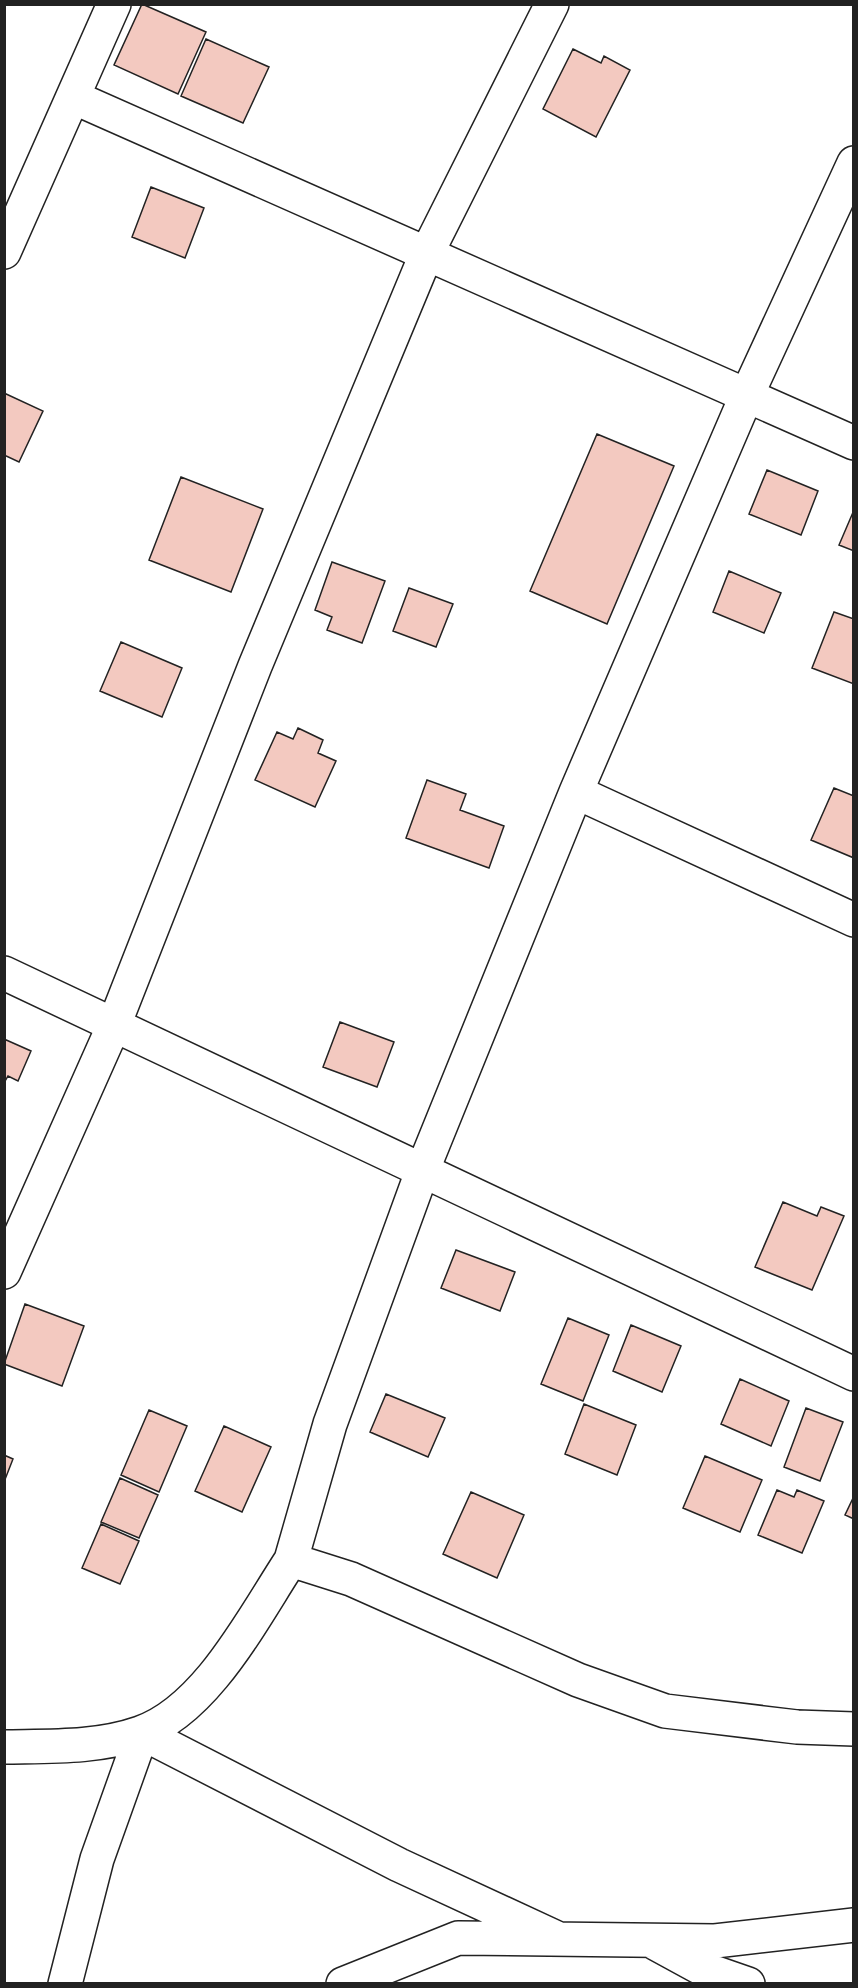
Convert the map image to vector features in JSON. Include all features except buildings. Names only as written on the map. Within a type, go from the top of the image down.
[{"type":"street","points":[[4,252],[114,4]]},
{"type":"street","points":[[4,1272],[114,1025],[255,666],[426,255],[552,4]]},
{"type":"street","points":[[73,97],[746,397],[854,442]]},
{"type":"street","points":[[4,1747],[88,1745],[142,1733],[177,1712],[214,1676],[291,1560],[330,1424],[423,1169],[576,792],[746,397],[854,163]]},
{"type":"street","points":[[576,792],[854,920]]},
{"type":"street","points":[[4,973],[609,1257],[718,1312],[854,1374]]},
{"type":"street","points":[[291,1560],[351,1579],[578,1680],[665,1711],[797,1727],[854,1729]]},
{"type":"street","points":[[142,1733],[399,1865],[559,1940]]},
{"type":"street","points":[[65,1983],[97,1859],[142,1733]]},
{"type":"street","points":[[343,1983],[458,1938],[715,1941],[854,1925]]},
{"type":"street","points":[[651,1940],[699,1967],[748,1983]]}]
